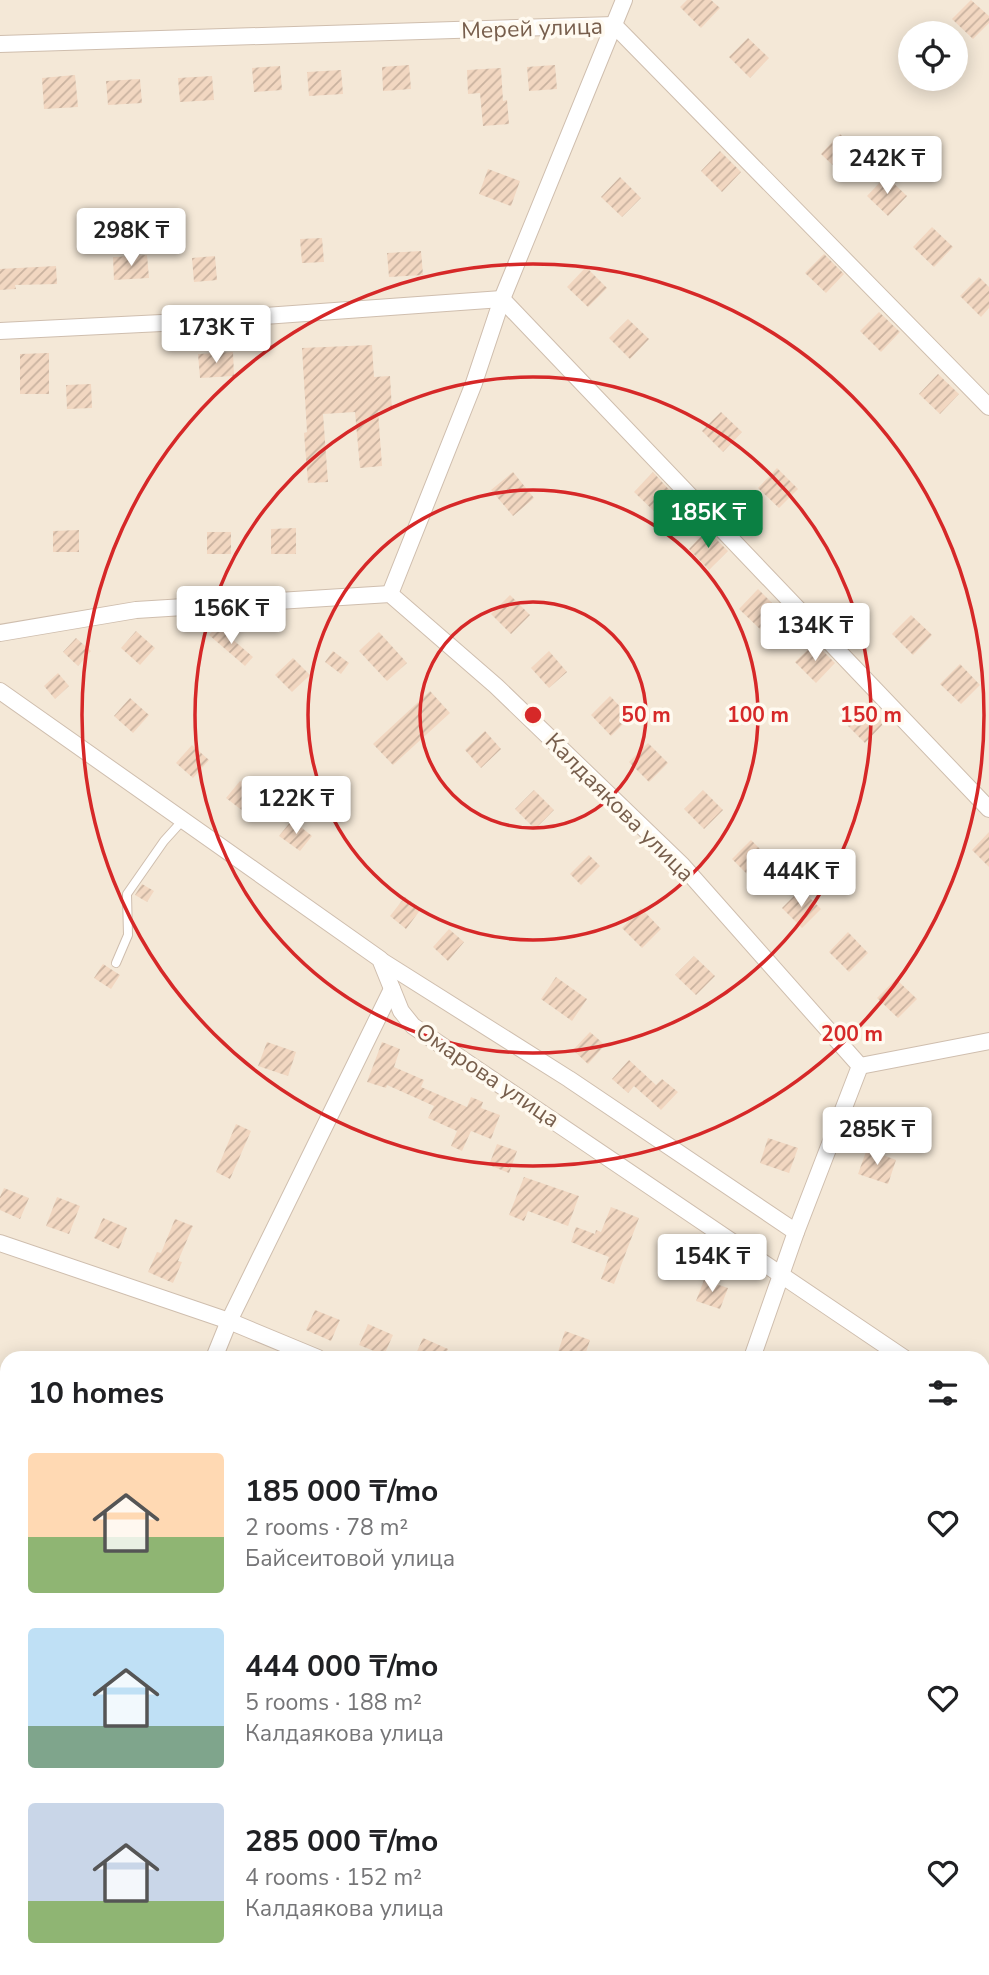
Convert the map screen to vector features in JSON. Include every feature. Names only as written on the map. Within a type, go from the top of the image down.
[{"type":"street","points":[[0,632],[136,610],[390,594],[474,383],[502,299],[624,0]]},
{"type":"street","name":"Мерей улица","points":[[0,44],[614,25],[989,407]]},
{"type":"street","points":[[0,331],[182,323],[502,299]]},
{"type":"street","points":[[502,299],[989,809]]},
{"type":"street","name":"Калдаякова улица","points":[[390,594],[496,686],[682,865],[859,1066]]},
{"type":"street","points":[[0,691],[380,959],[569,1079],[796,1232]]},
{"type":"street","name":"Омарова улица","points":[[380,959],[401,1011],[413,1026],[894,1351]]},
{"type":"street","points":[[217,1351],[229,1321],[392,989]]},
{"type":"street","points":[[755,1351],[859,1066],[989,1041]]},
{"type":"street","points":[[0,1243],[229,1321],[301,1351]]},
{"type":"lane","points":[[116,963],[128,935],[127,894],[164,841],[183,820]]},
{"type":"shaded area","points":[[0,0],[989,0],[989,1351],[0,1351]]},
{"type":"building","points":[[687,0],[711,0],[720,8],[701,28],[680,7]]},
{"type":"building","points":[[971,0],[989,16],[989,23],[973,39],[968,34],[968,21],[952,19]]},
{"type":"building","points":[[748,38],[769,58],[750,78],[729,57]]},
{"type":"building","points":[[409,65],[411,89],[383,91],[382,67]]},
{"type":"building","points":[[555,65],[557,89],[529,91],[527,67]]},
{"type":"building","points":[[280,66],[282,90],[254,92],[252,68]]},
{"type":"building","points":[[501,68],[503,101],[507,100],[509,124],[483,126],[480,93],[468,94],[467,70]]},
{"type":"building","points":[[341,70],[343,94],[309,96],[307,72]]},
{"type":"building","points":[[75,75],[78,107],[44,109],[42,78]]},
{"type":"building","points":[[212,76],[214,100],[180,102],[178,78]]},
{"type":"building","points":[[140,79],[142,103],[108,105],[106,81]]},
{"type":"building","points":[[840,134],[861,155],[842,174],[821,154]]},
{"type":"building","points":[[720,151],[741,172],[722,192],[701,171]]},
{"type":"building","points":[[488,169],[520,181],[511,206],[479,194]]},
{"type":"building","points":[[886,176],[907,196],[888,216],[867,196]]},
{"type":"building","points":[[620,177],[641,198],[622,217],[601,197]]},
{"type":"building","points":[[932,227],[953,247],[934,267],[913,247]]},
{"type":"building","points":[[322,238],[324,262],[302,263],[300,239]]},
{"type":"building","points":[[421,251],[423,275],[389,277],[387,253]]},
{"type":"building","points":[[824,254],[844,274],[826,293],[805,273]]},
{"type":"building","points":[[147,255],[149,278],[114,280],[113,257]]},
{"type":"building","points":[[215,256],[217,280],[194,282],[192,258]]},
{"type":"building","points":[[56,266],[57,284],[15,285],[16,289],[0,290],[0,269]]},
{"type":"building","points":[[586,267],[607,288],[588,307],[567,287]]},
{"type":"building","points":[[979,277],[989,287],[989,308],[981,317],[960,296]]},
{"type":"building","points":[[879,312],[900,332],[881,352],[860,331]]},
{"type":"building","points":[[628,319],[649,339],[630,359],[609,338]]},
{"type":"building","points":[[372,345],[374,377],[390,376],[392,410],[378,411],[382,466],[360,468],[355,412],[323,414],[328,482],[308,483],[302,348]]},
{"type":"building","points":[[233,352],[234,376],[200,378],[198,354]]},
{"type":"building","points":[[49,353],[49,394],[20,394],[20,354]]},
{"type":"building","points":[[938,374],[959,394],[940,414],[919,394]]},
{"type":"building","points":[[91,384],[92,408],[67,409],[66,385]]},
{"type":"building","points":[[721,412],[742,432],[723,452],[702,431]]},
{"type":"building","points":[[777,468],[798,489],[779,508],[758,488]]},
{"type":"building","points":[[513,472],[534,498],[513,516],[491,490]]},
{"type":"building","points":[[653,472],[673,494],[655,512],[634,492]]},
{"type":"building","points":[[296,528],[296,554],[271,554],[271,529]]},
{"type":"building","points":[[79,530],[79,552],[53,552],[53,531]]},
{"type":"building","points":[[707,530],[728,551],[709,570],[689,549]]},
{"type":"building","points":[[207,532],[231,532],[231,554],[207,554]]},
{"type":"building","points":[[758,589],[779,610],[760,629],[739,609]]},
{"type":"building","points":[[510,595],[530,615],[511,634],[491,614]]},
{"type":"building","points":[[911,615],[932,635],[913,655],[892,634]]},
{"type":"building","points":[[217,626],[253,657],[245,666],[209,635]]},
{"type":"building","points":[[136,631],[155,648],[140,665],[121,648]]},
{"type":"building","points":[[379,632],[407,663],[387,681],[359,651]]},
{"type":"building","points":[[76,638],[91,651],[78,666],[63,652]]},
{"type":"building","points":[[815,643],[835,663],[816,683],[795,662]]},
{"type":"building","points":[[333,651],[349,663],[341,674],[325,662]]},
{"type":"building","points":[[549,651],[567,672],[549,688],[531,668]]},
{"type":"building","points":[[293,658],[310,675],[292,692],[275,675]]},
{"type":"building","points":[[960,664],[980,685],[961,704],[940,684]]},
{"type":"building","points":[[58,673],[69,686],[55,699],[44,686]]},
{"type":"building","points":[[430,691],[450,713],[393,765],[373,744]]},
{"type":"building","points":[[610,696],[630,717],[611,736],[591,715]]},
{"type":"building","points":[[130,698],[149,715],[133,733],[114,716]]},
{"type":"building","points":[[863,703],[884,723],[865,743],[844,722]]},
{"type":"building","points":[[485,731],[501,749],[481,768],[465,750]]},
{"type":"building","points":[[648,743],[668,763],[649,782],[629,762]]},
{"type":"building","points":[[192,745],[209,760],[193,778],[176,763]]},
{"type":"building","points":[[240,781],[257,792],[243,811],[226,798]]},
{"type":"building","points":[[534,790],[554,810],[535,829],[515,809]]},
{"type":"building","points":[[703,790],[723,810],[704,829],[684,809]]},
{"type":"building","points":[[292,820],[312,836],[300,851],[279,836]]},
{"type":"building","points":[[989,832],[989,867],[972,850]]},
{"type":"building","points":[[751,840],[771,860],[752,879],[732,859]]},
{"type":"building","points":[[589,855],[600,866],[581,885],[570,874]]},
{"type":"building","points":[[142,884],[154,891],[147,902],[135,895]]},
{"type":"building","points":[[801,889],[821,909],[802,928],[782,908]]},
{"type":"building","points":[[405,897],[421,909],[406,929],[390,916]]},
{"type":"building","points":[[641,908],[661,929],[642,948],[622,928]]},
{"type":"building","points":[[449,929],[464,942],[448,961],[433,947]]},
{"type":"building","points":[[848,932],[868,953],[849,972],[829,952]]},
{"type":"building","points":[[694,956],[715,976],[696,995],[675,975]]},
{"type":"building","points":[[103,964],[120,975],[111,989],[94,978]]},
{"type":"building","points":[[556,977],[587,999],[572,1021],[541,999]]},
{"type":"building","points":[[896,979],[917,999],[898,1018],[877,998]]},
{"type":"building","points":[[590,1032],[605,1045],[588,1064],[573,1050]]},
{"type":"building","points":[[267,1042],[296,1052],[288,1076],[258,1066]]},
{"type":"building","points":[[382,1042],[400,1049],[394,1067],[424,1080],[421,1087],[467,1107],[471,1097],[483,1102],[481,1108],[500,1115],[491,1139],[471,1131],[462,1151],[451,1146],[457,1131],[428,1118],[434,1106],[387,1085],[386,1088],[367,1082]]},
{"type":"building","points":[[629,1060],[656,1085],[662,1079],[678,1092],[661,1110],[634,1086],[628,1093],[612,1079]]},
{"type":"building","points":[[236,1124],[251,1131],[230,1179],[216,1172]]},
{"type":"building","points":[[768,1138],[798,1148],[789,1173],[760,1163]]},
{"type":"building","points":[[497,1144],[517,1151],[509,1173],[489,1165]]},
{"type":"building","points":[[867,1149],[896,1160],[888,1184],[858,1174]]},
{"type":"building","points":[[524,1177],[579,1196],[568,1226],[528,1211],[524,1221],[509,1215]]},
{"type":"building","points":[[4,1188],[29,1198],[20,1219],[0,1210],[0,1197]]},
{"type":"building","points":[[57,1197],[80,1206],[69,1234],[46,1226]]},
{"type":"building","points":[[611,1207],[639,1218],[614,1284],[601,1279],[609,1257],[571,1242],[576,1227],[595,1234],[596,1230],[601,1232]]},
{"type":"building","points":[[103,1218],[127,1228],[119,1249],[94,1238]]},
{"type":"building","points":[[175,1219],[193,1226],[178,1261],[182,1262],[173,1283],[148,1272],[157,1252],[161,1253]]},
{"type":"building","points":[[704,1280],[728,1288],[720,1309],[696,1301]]},
{"type":"building","points":[[315,1310],[340,1320],[331,1341],[306,1330]]},
{"type":"building","points":[[368,1324],[393,1335],[386,1351],[374,1351],[359,1345]]},
{"type":"building","points":[[565,1331],[590,1340],[586,1351],[558,1351]]},
{"type":"building","points":[[423,1338],[448,1349],[447,1351],[417,1351]]}]
